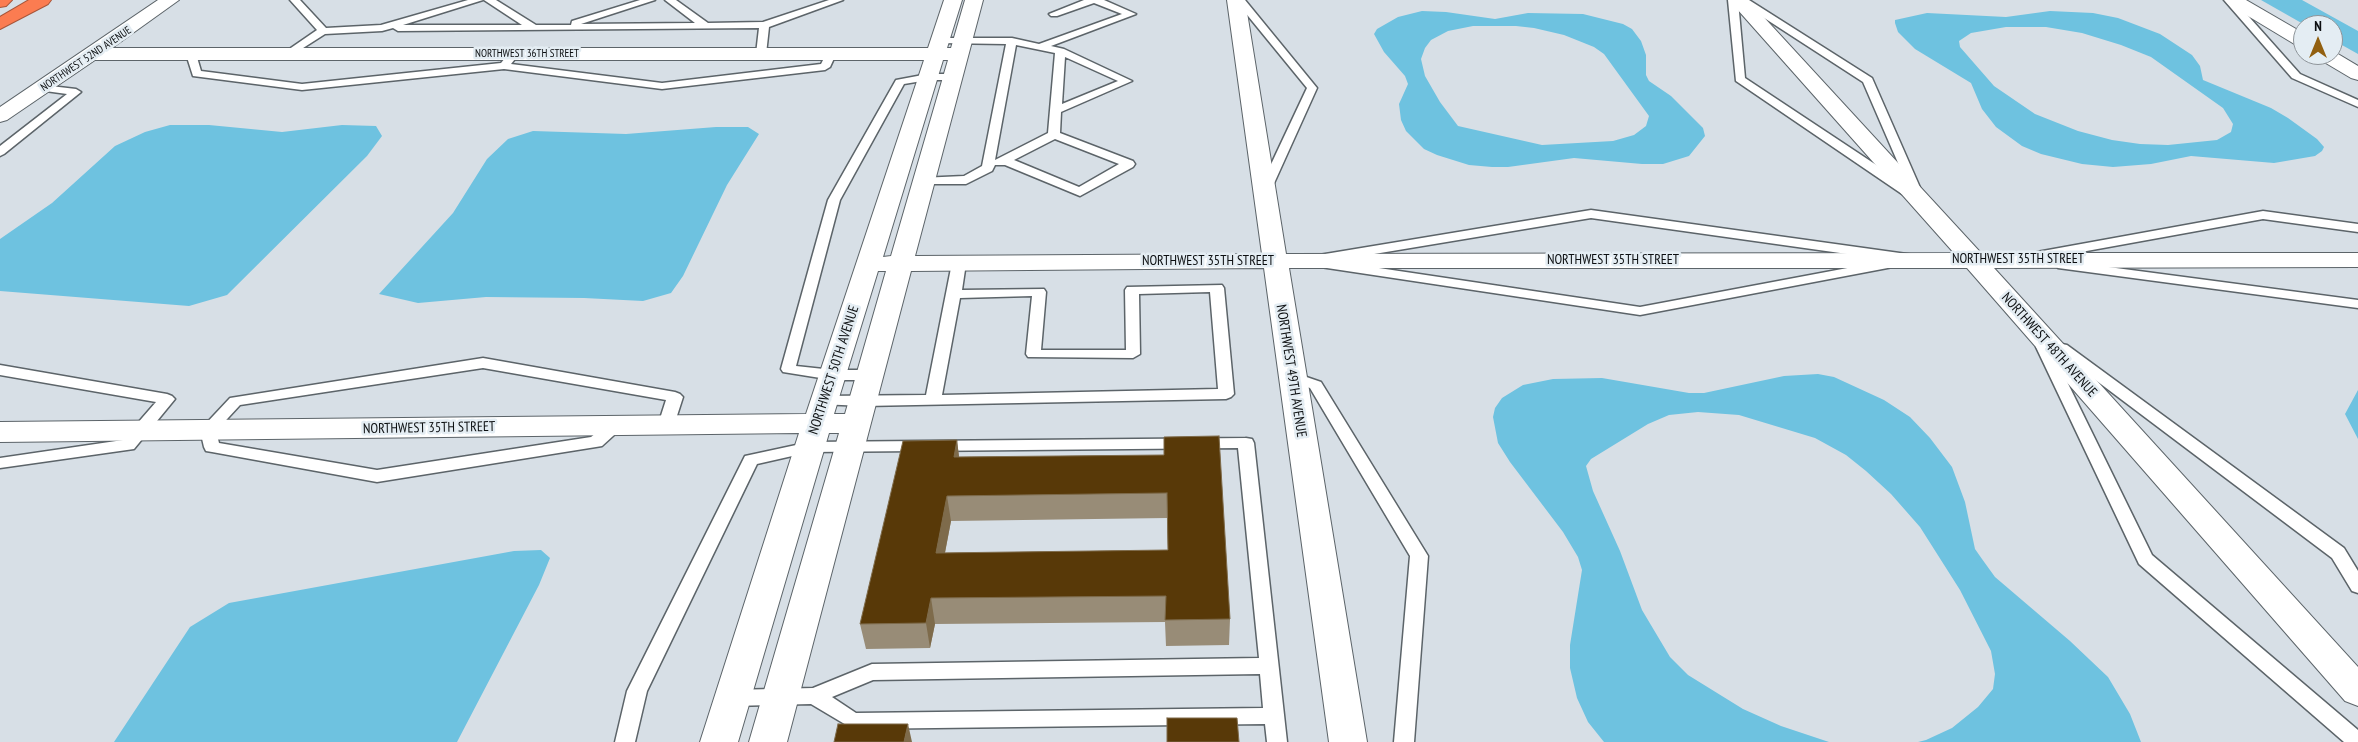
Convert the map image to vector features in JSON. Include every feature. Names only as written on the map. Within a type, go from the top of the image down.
[{"type":"highway","points":[[0,2],[4,0]]},
{"type":"highway","points":[[0,24],[42,0]]},
{"type":"street","name":"NORTHWEST 52ND AVENUE","points":[[0,116],[94,54],[170,0]]},
{"type":"street","name":"NORTHWEST 50TH AVENUE","points":[[768,742],[924,181],[946,57],[953,0]]},
{"type":"street","name":"NORTHWEST 50TH AVENUE","points":[[718,742],[868,264],[946,57],[974,0]]},
{"type":"street","name":"NORTHWEST 49TH AVENUE","points":[[1236,0],[1348,742]]},
{"type":"street","name":"NORTHWEST 48TH AVENUE","points":[[1738,0],[1973,259],[2358,691]]},
{"type":"street","points":[[2234,0],[2293,35]]},
{"type":"street","name":"NORTHWEST 36TH STREET","points":[[94,54],[289,54],[509,60],[761,54],[946,57]]},
{"type":"street","points":[[2343,65],[2358,74]]},
{"type":"street","name":"NORTHWEST 35TH STREET","points":[[868,264],[1973,259],[2358,260]]},
{"type":"street","name":"NORTHWEST 35TH STREET","points":[[0,432],[666,425],[821,412],[861,411]]},
{"type":"lane","points":[[296,0],[323,31]]},
{"type":"lane","points":[[382,28],[478,0]]},
{"type":"lane","points":[[489,0],[534,28]]},
{"type":"lane","points":[[556,28],[650,0]]},
{"type":"lane","points":[[670,0],[706,26]]},
{"type":"lane","points":[[289,54],[323,31],[382,28],[764,26],[838,0]]},
{"type":"lane","points":[[1041,47],[1131,14],[1094,0],[1054,14]]},
{"type":"lane","points":[[1240,0],[1312,88],[1264,192]]},
{"type":"lane","points":[[1733,0],[1740,79],[1920,201]]},
{"type":"lane","points":[[1742,0],[1868,80],[1920,201]]},
{"type":"lane","points":[[2229,0],[2296,76],[2358,104]]},
{"type":"lane","points":[[761,54],[764,26]]},
{"type":"lane","points":[[988,168],[1012,41]]},
{"type":"lane","points":[[821,412],[788,370],[834,200],[900,82],[946,57],[1012,41],[1060,51],[1127,81],[1056,110]]},
{"type":"lane","points":[[1054,136],[1060,51]]},
{"type":"lane","points":[[191,54],[198,74],[302,87],[509,60],[662,86],[825,67],[831,54]]},
{"type":"lane","points":[[0,152],[76,92],[42,88]]},
{"type":"lane","points":[[924,181],[966,180],[1004,160],[1054,136],[1129,164],[1080,192],[1004,160]]},
{"type":"lane","points":[[1308,261],[1591,214],[1914,260]]},
{"type":"lane","points":[[2020,260],[2263,215],[2358,228]]},
{"type":"lane","points":[[1308,261],[1640,311],[1914,260]]},
{"type":"lane","points":[[2020,260],[2358,304]]},
{"type":"lane","points":[[933,399],[960,263]]},
{"type":"lane","points":[[861,411],[933,399],[1226,394],[1216,288],[1132,290],[1133,354],[1033,354],[1039,292],[954,294]]},
{"type":"lane","points":[[2032,326],[2338,552],[2358,586]]},
{"type":"lane","points":[[2032,326],[2145,559],[2358,742]]},
{"type":"lane","points":[[616,426],[596,442],[377,476],[212,447],[208,430],[235,401],[483,363],[675,397],[666,425]]},
{"type":"lane","points":[[0,370],[167,400],[128,445],[0,463]]},
{"type":"lane","points":[[1292,377],[1316,385],[1419,556],[1404,742]]},
{"type":"lane","points":[[625,742],[637,691],[751,460],[821,412],[861,411],[1246,444],[1277,742]]},
{"type":"lane","points":[[732,698],[814,696],[872,672],[1270,666]]},
{"type":"lane","points":[[814,696],[853,721],[1275,716]]},
{"type":"water","points":[[2261,0],[2302,0],[2329,15],[2293,15],[2293,18]]},
{"type":"water","points":[[1422,11],[1446,12],[1495,19],[1528,13],[1583,14],[1623,24],[1632,29],[1641,41],[1646,55],[1646,75],[1649,81],[1671,96],[1703,128],[1705,136],[1689,156],[1663,164],[1574,158],[1508,167],[1492,167],[1469,165],[1437,155],[1424,149],[1406,131],[1401,120],[1399,104],[1408,84],[1405,76],[1384,52],[1374,34],[1377,29],[1398,17]],"holes":[[[1473,26],[1516,26],[1564,35],[1594,47],[1604,54],[1649,116],[1646,126],[1634,135],[1613,141],[1542,145],[1458,126],[1440,102],[1425,76],[1421,59],[1425,48],[1431,40],[1448,31]]]},
{"type":"water","points":[[2050,11],[2093,13],[2118,18],[2160,34],[2192,55],[2200,66],[2203,80],[2271,108],[2317,139],[2324,147],[2315,156],[2274,163],[2191,156],[2151,164],[2113,167],[2082,164],[2041,154],[2022,146],[1996,127],[1982,109],[1971,83],[1915,49],[1898,32],[1895,23],[1895,20],[1927,13],[2006,17]],"holes":[[[2006,27],[2046,27],[2082,33],[2151,57],[2223,108],[2233,124],[2231,132],[2217,140],[2168,145],[2112,140],[2078,131],[2035,114],[1994,86],[1960,47],[1959,41],[1971,33]]]},
{"type":"water","points":[[2343,23],[2358,31],[2358,54],[2343,46]]},
{"type":"water","points":[[170,125],[209,125],[282,132],[342,125],[376,126],[382,136],[367,156],[227,295],[189,306],[0,291],[0,239],[52,203],[115,146],[145,132]]},
{"type":"water","points":[[716,127],[748,127],[759,134],[727,185],[683,276],[671,293],[643,301],[486,297],[418,303],[379,294],[453,213],[487,159],[508,139],[533,131],[626,134]]},
{"type":"water","points":[[1818,374],[1834,377],[1884,400],[1910,417],[1930,438],[1952,467],[1965,502],[1975,549],[1995,577],[2070,641],[2108,677],[2130,714],[2141,742],[1918,742],[1952,728],[1978,707],[1993,689],[1995,674],[1991,651],[1960,590],[1920,527],[1891,494],[1866,471],[1846,455],[1815,438],[1739,415],[1698,412],[1669,415],[1648,424],[1591,459],[1586,466],[1593,491],[1620,551],[1642,610],[1670,657],[1688,675],[1743,709],[1781,726],[1829,742],[1604,742],[1588,722],[1577,698],[1570,668],[1570,645],[1582,570],[1578,557],[1563,532],[1510,462],[1498,443],[1493,417],[1495,408],[1502,398],[1523,385],[1553,379],[1602,378],[1689,393],[1704,393],[1784,376]]},
{"type":"water","points":[[2358,390],[2358,439],[2345,414]]},
{"type":"water","points":[[541,550],[550,558],[539,585],[457,742],[114,742],[190,627],[229,603],[514,551]]},
{"type":"building","points":[[1219,436],[1230,619],[1165,620],[1166,596],[931,598],[926,623],[860,624],[903,441],[957,440],[954,457],[1164,455],[1164,437]],"holes":[[[1167,493],[1168,550],[936,553],[947,496]]]},
{"type":"building","points":[[1167,718],[1237,718],[1239,742],[1167,742]]},
{"type":"building","points":[[838,724],[908,724],[904,742],[834,742]]}]
